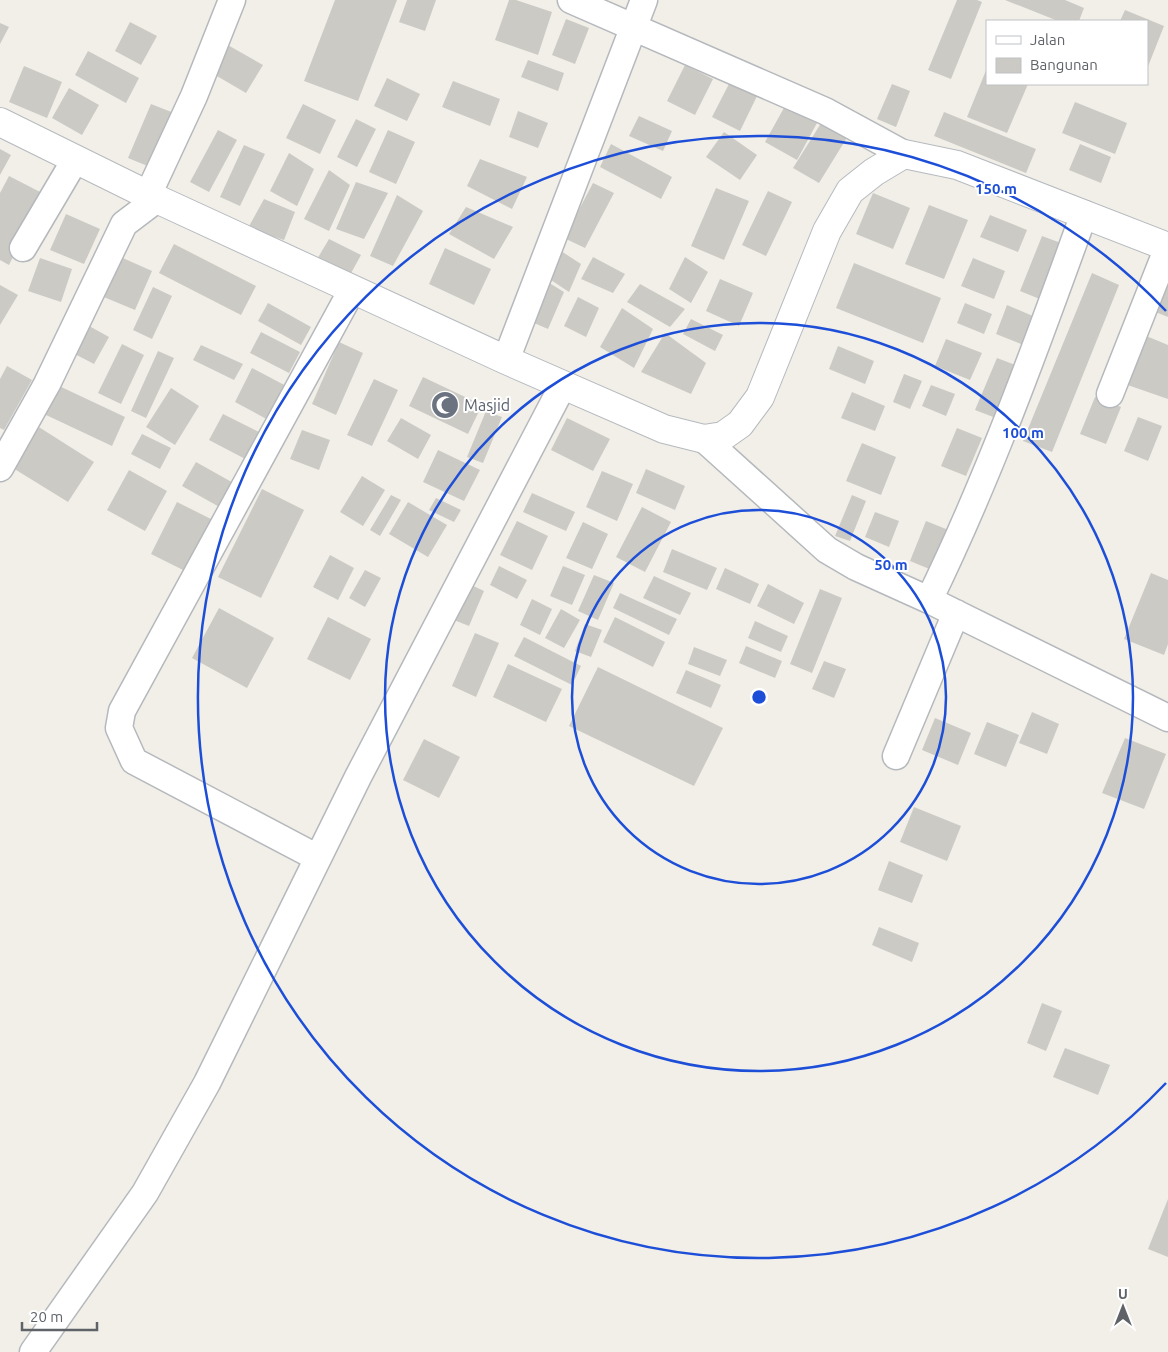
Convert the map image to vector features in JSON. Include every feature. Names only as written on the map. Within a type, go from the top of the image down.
[{"type":"street","points":[[0,468],[47,384],[124,224],[152,197],[232,0]]},
{"type":"street","points":[[571,0],[635,26],[825,111],[904,154],[957,165],[1168,247],[1110,394]]},
{"type":"street","points":[[506,360],[644,0]]},
{"type":"street","points":[[0,122],[152,197],[506,360],[664,429],[704,439],[723,436],[740,424],[760,397],[827,231],[850,191],[874,172],[904,154]]},
{"type":"street","points":[[24,248],[75,160]]},
{"type":"street","points":[[930,600],[958,542],[996,447],[1084,214]]},
{"type":"street","points":[[318,858],[134,761],[119,728],[122,711],[352,290]]},
{"type":"street","points":[[33,1352],[145,1192],[207,1083],[358,777],[563,385]]},
{"type":"street","points":[[704,439],[827,550],[856,567],[930,600],[1168,718]]},
{"type":"street","points":[[896,756],[956,613]]},
{"type":"building","points":[[335,0],[397,0],[358,101],[304,81]]},
{"type":"building","points":[[407,0],[436,0],[425,31],[399,22]]},
{"type":"building","points":[[509,0],[516,0],[552,12],[538,55],[495,40]]},
{"type":"building","points":[[957,0],[977,0],[982,2],[951,79],[928,70]]},
{"type":"building","points":[[1005,0],[1065,0],[1084,8],[1079,20],[1055,20]]},
{"type":"building","points":[[1125,10],[1164,26],[1148,66],[1148,20],[1120,20]]},
{"type":"building","points":[[566,19],[589,28],[575,64],[552,55]]},
{"type":"building","points":[[130,22],[157,36],[141,65],[115,51]]},
{"type":"building","points":[[0,23],[9,27],[0,44]]},
{"type":"building","points":[[226,44],[263,65],[246,93],[210,72]]},
{"type":"building","points":[[88,51],[139,78],[126,103],[75,75]]},
{"type":"building","points":[[528,60],[564,73],[558,91],[521,77]]},
{"type":"building","points":[[685,65],[713,79],[695,115],[667,101]]},
{"type":"building","points":[[24,66],[62,82],[47,118],[9,102]]},
{"type":"building","points":[[986,70],[986,85],[1028,85],[1007,133],[967,117]]},
{"type":"building","points":[[387,78],[420,94],[407,121],[374,106]]},
{"type":"building","points":[[732,78],[759,92],[740,131],[712,117]]},
{"type":"building","points":[[453,81],[500,99],[490,126],[442,107]]},
{"type":"building","points":[[892,84],[910,91],[896,127],[877,119]]},
{"type":"building","points":[[69,88],[99,105],[82,135],[52,118]]},
{"type":"building","points":[[1075,102],[1127,123],[1115,154],[1062,133]]},
{"type":"building","points":[[151,104],[179,115],[155,169],[128,158]]},
{"type":"building","points":[[303,104],[336,120],[320,154],[286,138]]},
{"type":"building","points":[[785,106],[817,123],[797,160],[765,142]]},
{"type":"building","points":[[518,111],[548,123],[538,148],[509,137]]},
{"type":"building","points":[[944,112],[1036,149],[1026,173],[934,136]]},
{"type":"building","points":[[639,116],[672,131],[663,151],[629,136]]},
{"type":"building","points":[[356,119],[376,129],[357,167],[337,157]]},
{"type":"building","points":[[823,120],[848,136],[819,183],[793,168]]},
{"type":"building","points":[[218,130],[237,140],[209,192],[190,182]]},
{"type":"building","points":[[388,130],[415,142],[396,184],[369,172]]},
{"type":"building","points":[[724,132],[757,155],[740,180],[706,157]]},
{"type":"building","points":[[611,144],[672,177],[661,199],[600,167]]},
{"type":"building","points":[[1080,144],[1111,157],[1101,183],[1069,170]]},
{"type":"building","points":[[244,145],[265,154],[240,206],[220,197]]},
{"type":"building","points":[[0,149],[11,155],[0,175]]},
{"type":"building","points":[[289,153],[314,169],[297,206],[270,191]]},
{"type":"building","points":[[480,159],[527,177],[512,209],[467,186]]},
{"type":"building","points":[[329,170],[350,185],[329,231],[304,219]]},
{"type":"building","points":[[9,176],[44,194],[9,265],[0,260],[0,193]]},
{"type":"building","points":[[356,182],[388,193],[364,239],[336,229]]},
{"type":"building","points":[[593,183],[614,193],[585,248],[564,238]]},
{"type":"building","points":[[716,188],[749,201],[724,260],[691,246]]},
{"type":"building","points":[[768,191],[792,202],[766,256],[742,245]]},
{"type":"building","points":[[873,193],[910,208],[893,249],[856,234]]},
{"type":"building","points":[[397,195],[423,211],[393,266],[370,256]]},
{"type":"building","points":[[264,199],[295,212],[284,240],[248,228]]},
{"type":"building","points":[[929,205],[968,220],[944,279],[905,264]]},
{"type":"building","points":[[466,207],[513,227],[494,259],[449,234]]},
{"type":"building","points":[[66,214],[100,229],[84,264],[50,250]]},
{"type":"building","points":[[990,215],[1027,230],[1018,252],[980,237]]},
{"type":"building","points":[[1042,236],[1069,246],[1047,302],[1020,291]]},
{"type":"building","points":[[329,239],[361,255],[350,275],[316,261]]},
{"type":"building","points":[[174,244],[256,286],[241,315],[159,273]]},
{"type":"building","points":[[445,248],[491,269],[474,305],[429,284]]},
{"type":"building","points":[[561,251],[581,264],[569,292],[548,278]]},
{"type":"building","points":[[116,255],[152,271],[135,310],[99,295]]},
{"type":"building","points":[[593,257],[625,274],[613,293],[581,279]]},
{"type":"building","points":[[685,257],[708,272],[691,303],[669,289]]},
{"type":"building","points":[[40,258],[72,269],[61,302],[28,291]]},
{"type":"building","points":[[973,258],[1005,271],[994,299],[961,286]]},
{"type":"building","points":[[854,263],[941,298],[923,343],[836,308]]},
{"type":"building","points":[[1092,273],[1119,285],[1052,452],[1023,441]]},
{"type":"building","points":[[720,279],[753,293],[739,326],[706,311]]},
{"type":"building","points":[[546,281],[564,292],[548,329],[527,320]]},
{"type":"building","points":[[1158,282],[1168,286],[1168,317],[1148,309]]},
{"type":"building","points":[[640,284],[685,309],[670,327],[627,302]]},
{"type":"building","points":[[0,285],[18,295],[0,325]]},
{"type":"building","points":[[153,287],[172,296],[152,339],[133,330]]},
{"type":"building","points":[[578,297],[599,308],[586,337],[564,326]]},
{"type":"building","points":[[268,303],[311,327],[301,345],[258,321]]},
{"type":"building","points":[[965,303],[992,314],[984,334],[957,323]]},
{"type":"building","points":[[1007,305],[1042,320],[1031,348],[996,334]]},
{"type":"building","points":[[622,308],[653,329],[634,368],[600,347]]},
{"type":"building","points":[[691,319],[723,335],[715,351],[683,334]]},
{"type":"building","points":[[82,322],[109,337],[94,364],[67,350]]},
{"type":"building","points":[[261,332],[300,352],[289,373],[250,353]]},
{"type":"building","points":[[665,333],[706,363],[691,394],[641,372]]},
{"type":"building","points":[[1139,333],[1168,345],[1168,399],[1119,382]]},
{"type":"building","points":[[946,339],[982,353],[970,380],[935,366]]},
{"type":"building","points":[[339,342],[363,353],[336,415],[312,404]]},
{"type":"building","points":[[122,344],[144,355],[121,404],[98,393]]},
{"type":"building","points":[[201,345],[243,364],[234,380],[193,360]]},
{"type":"building","points":[[838,346],[874,361],[865,384],[829,369]]},
{"type":"building","points":[[158,351],[174,358],[146,418],[131,411]]},
{"type":"building","points":[[997,358],[1023,368],[1001,420],[975,410]]},
{"type":"building","points":[[7,366],[32,380],[4,430],[0,428],[0,379]]},
{"type":"building","points":[[252,368],[290,388],[272,422],[235,402]]},
{"type":"building","points":[[904,374],[922,381],[910,409],[893,402]]},
{"type":"building","name":"Masjid","points":[[423,377],[482,405],[468,434],[409,406]]},
{"type":"building","points":[[374,379],[398,390],[372,446],[347,435]]},
{"type":"building","points":[[57,385],[125,417],[112,446],[44,414]]},
{"type":"building","points":[[931,385],[955,394],[946,416],[922,406]]},
{"type":"building","points":[[171,388],[199,406],[175,445],[146,427]]},
{"type":"building","points":[[852,392],[885,406],[875,431],[841,418]]},
{"type":"building","points":[[1095,397],[1121,407],[1106,444],[1080,434]]},
{"type":"building","points":[[486,411],[502,417],[483,463],[467,457]]},
{"type":"building","points":[[223,414],[265,435],[251,462],[209,440]]},
{"type":"building","points":[[1138,417],[1162,426],[1148,461],[1124,451]]},
{"type":"building","points":[[401,418],[431,435],[418,459],[387,441]]},
{"type":"building","points":[[567,418],[610,439],[593,471],[551,450]]},
{"type":"building","points":[[34,424],[94,462],[68,502],[8,465]]},
{"type":"building","points":[[957,428],[982,438],[966,476],[941,466]]},
{"type":"building","points":[[302,430],[330,440],[319,470],[290,459]]},
{"type":"building","points":[[142,434],[171,448],[160,469],[131,454]]},
{"type":"building","points":[[862,443],[896,457],[881,495],[846,481]]},
{"type":"building","points":[[438,450],[480,470],[464,501],[423,482]]},
{"type":"building","points":[[196,462],[237,485],[223,509],[182,486]]},
{"type":"building","points":[[646,469],[685,486],[675,510],[636,493]]},
{"type":"building","points":[[129,470],[167,491],[145,531],[107,510]]},
{"type":"building","points":[[602,471],[633,484],[617,521],[586,507]]},
{"type":"building","points":[[362,476],[385,490],[363,526],[340,512]]},
{"type":"building","points":[[262,489],[304,510],[261,598],[218,577]]},
{"type":"building","points":[[532,493],[575,512],[566,531],[523,512]]},
{"type":"building","points":[[391,495],[401,500],[380,536],[370,530]]},
{"type":"building","points":[[852,495],[866,501],[850,541],[835,536]]},
{"type":"building","points":[[436,498],[461,510],[454,522],[429,510]]},
{"type":"building","points":[[177,502],[217,522],[191,574],[151,554]]},
{"type":"building","points":[[408,502],[447,525],[428,557],[389,534]]},
{"type":"building","points":[[642,507],[671,522],[645,572],[616,557]]},
{"type":"building","points":[[875,512],[899,521],[889,547],[865,537]]},
{"type":"building","points":[[517,521],[548,536],[532,570],[500,555]]},
{"type":"building","points":[[926,521],[956,533],[939,573],[910,561]]},
{"type":"building","points":[[583,522],[608,534],[592,569],[566,558]]},
{"type":"building","points":[[672,549],[717,568],[707,590],[663,572]]},
{"type":"building","points":[[330,555],[354,568],[338,600],[313,587]]},
{"type":"building","points":[[499,566],[527,580],[517,599],[490,585]]},
{"type":"building","points":[[563,566],[585,575],[572,605],[550,596]]},
{"type":"building","points":[[725,568],[759,584],[750,604],[716,589]]},
{"type":"building","points":[[365,570],[381,578],[365,607],[349,598]]},
{"type":"building","points":[[1151,573],[1168,580],[1168,644],[1164,655],[1124,639]]},
{"type":"building","points":[[594,575],[614,583],[598,620],[578,611]]},
{"type":"building","points":[[654,576],[691,593],[680,615],[643,598]]},
{"type":"building","points":[[465,582],[484,591],[469,626],[449,618]]},
{"type":"building","points":[[768,584],[804,603],[794,624],[757,606]]},
{"type":"building","points":[[820,589],[842,598],[812,673],[790,664]]},
{"type":"building","points":[[620,593],[677,619],[669,635],[613,608]]},
{"type":"building","points":[[532,599],[552,609],[540,635],[520,625]]},
{"type":"building","points":[[219,608],[274,638],[247,688],[192,658]]},
{"type":"building","points":[[561,609],[580,620],[564,648],[545,638]]},
{"type":"building","points":[[328,617],[371,639],[350,680],[307,659]]},
{"type":"building","points":[[615,617],[665,642],[653,667],[603,642]]},
{"type":"building","points":[[755,621],[788,636],[781,652],[748,638]]},
{"type":"building","points":[[585,624],[602,630],[591,657],[575,651]]},
{"type":"building","points":[[475,633],[499,643],[476,697],[452,686]]},
{"type":"building","points":[[524,637],[581,666],[572,685],[514,656]]},
{"type":"building","points":[[746,646],[782,661],[775,678],[739,663]]},
{"type":"building","points":[[694,647],[727,660],[720,676],[688,664]]},
{"type":"building","points":[[824,661],[846,669],[834,698],[812,689]]},
{"type":"building","points":[[508,664],[562,689],[546,722],[493,697]]},
{"type":"building","points":[[598,667],[723,728],[694,786],[569,726]]},
{"type":"building","points":[[686,670],[721,685],[711,708],[676,693]]},
{"type":"building","points":[[1032,712],[1059,724],[1047,754],[1019,743]]},
{"type":"building","points":[[935,718],[971,733],[958,765],[922,750]]},
{"type":"building","points":[[987,722],[1019,735],[1006,767],[974,754]]},
{"type":"building","points":[[1125,738],[1166,754],[1144,809],[1102,793]]},
{"type":"building","points":[[424,739],[460,757],[439,798],[403,780]]},
{"type":"building","points":[[914,807],[961,826],[947,861],[900,842]]},
{"type":"building","points":[[889,861],[923,875],[912,903],[878,890]]},
{"type":"building","points":[[879,927],[919,943],[912,962],[872,945]]},
{"type":"building","points":[[1042,1003],[1062,1011],[1046,1051],[1027,1043]]},
{"type":"building","points":[[1065,1048],[1110,1065],[1098,1095],[1053,1077]]},
{"type":"building","points":[[1168,1199],[1168,1257],[1148,1249]]},
{"type":"place","name":"Masjid","points":[[445,405]]}]
